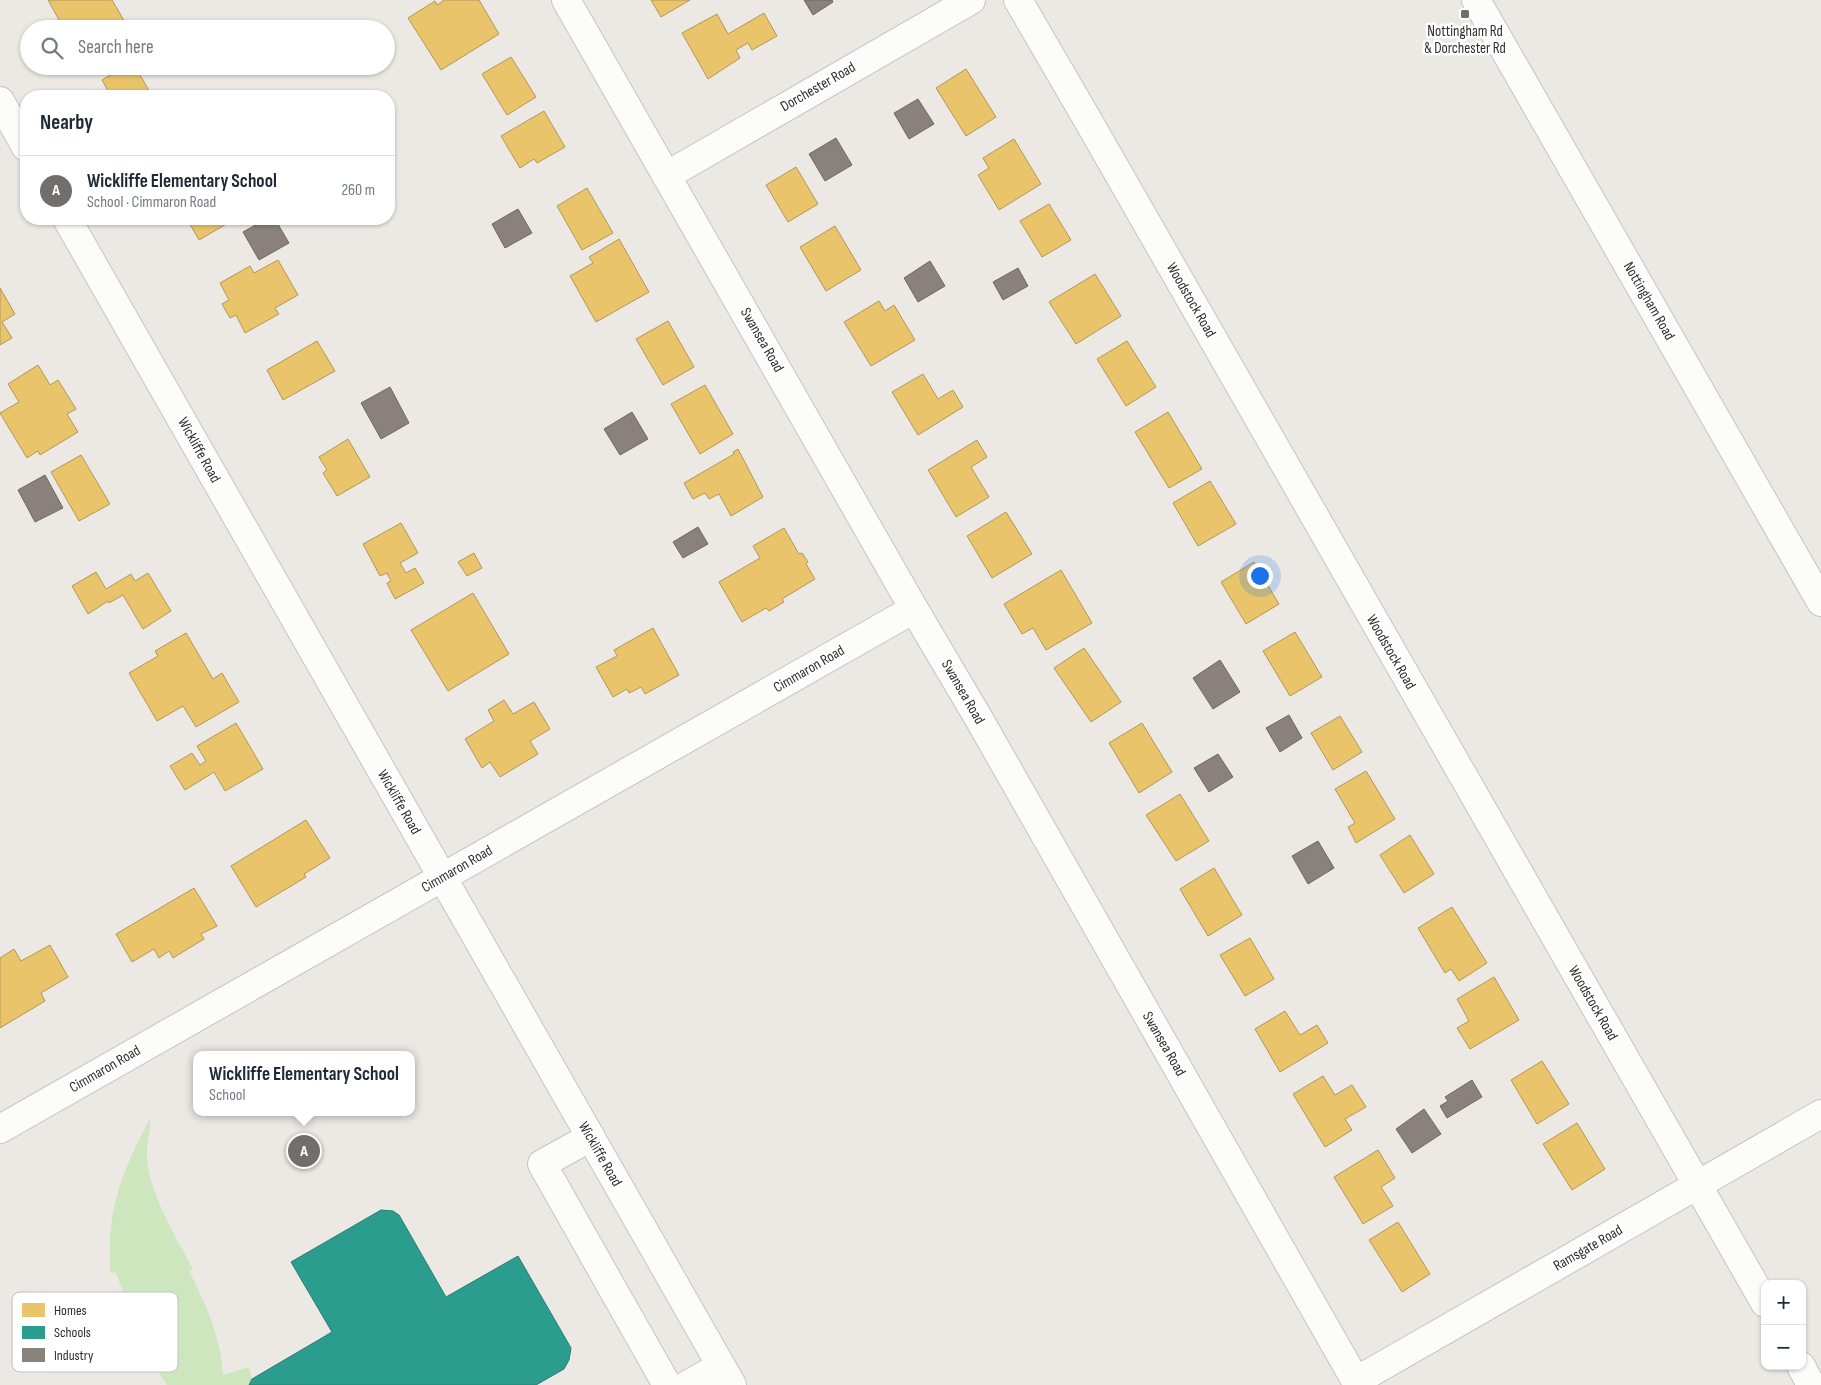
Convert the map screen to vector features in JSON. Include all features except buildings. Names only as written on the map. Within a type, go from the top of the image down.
[{"type":"street","name":"Swansea Road","points":[[566,0],[1357,1383]]},
{"type":"street","name":"Dorchester Road","points":[[666,176],[864,60],[971,0]]},
{"type":"street","name":"Woodstock Road","points":[[1018,0],[1761,1296]]},
{"type":"street","name":"Nottingham Road","points":[[1476,0],[1821,602]]},
{"type":"street","points":[[0,101],[20,136]]},
{"type":"street","name":"Wickliffe Road","points":[[70,225],[727,1376]]},
{"type":"street","name":"Cimmaron Road","points":[[0,1129],[914,609]]},
{"type":"street","name":"Ramsgate Road","points":[[1357,1383],[1821,1114]]},
{"type":"street","points":[[591,1137],[542,1164],[667,1385]]},
{"type":"street","points":[[1803,1370],[1811,1385]]},
{"type":"street","points":[[687,1385],[727,1376]]},
{"type":"green space","points":[[151,1117],[147,1159],[158,1201],[193,1269],[189,1271],[212,1322],[222,1361],[223,1375],[249,1367],[252,1379],[249,1385],[167,1385],[159,1372],[178,1372],[178,1292],[123,1292],[116,1273],[110,1272],[110,1237],[115,1205],[124,1175]]},
{"type":"place","name":"Nottingham Rd & Dorchester Rd","points":[[1465,14]]},
{"type":"place","name":"Wickliffe Elementary School","points":[[304,1151]]}]
